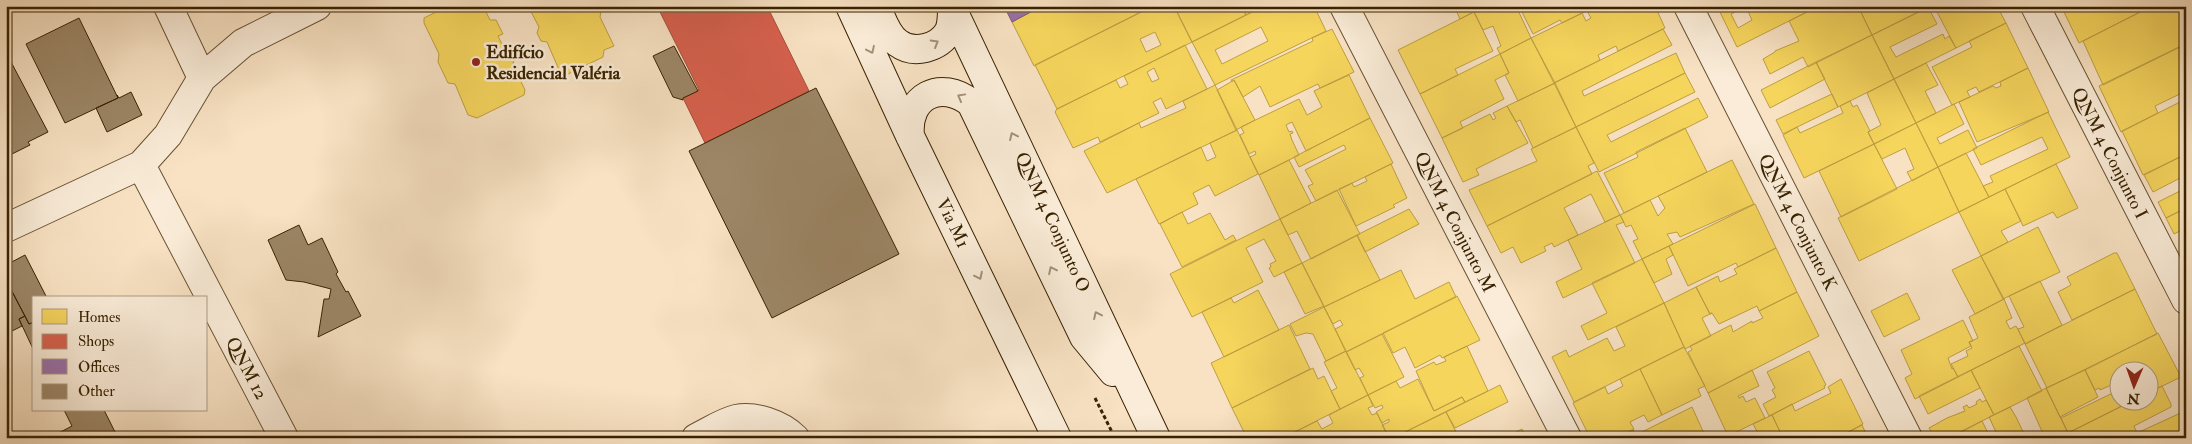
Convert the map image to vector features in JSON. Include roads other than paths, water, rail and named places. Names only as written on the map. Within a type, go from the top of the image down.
[{"type":"street","points":[[168,6],[202,78]]},
{"type":"street","points":[[6,228],[141,164],[168,136],[202,78],[243,43],[317,6]]},
{"type":"street","name":"Via M1","points":[[850,6],[910,136],[1058,438]]},
{"type":"street","points":[[876,6],[890,35],[898,44],[922,49],[933,46],[949,30],[952,19],[952,7]]},
{"type":"street","name":"QNM 4 Conjunto M","points":[[1344,6],[1567,438]]},
{"type":"street","name":"QNM 4 Conjunto K","points":[[1688,6],[1908,438]]},
{"type":"street","name":"QNM 4 Conjunto I","points":[[2035,6],[2186,300]]},
{"type":"street","name":"QNM 4 Conjunto O","points":[[952,7],[1156,438]]},
{"type":"street","points":[[910,136],[909,124],[911,113],[927,95],[938,91],[951,92],[962,96],[972,104],[1084,337],[1136,397]]},
{"type":"street","name":"QNM 12","points":[[141,164],[284,438]]},
{"type":"street","points":[[696,438],[736,419],[764,420],[780,425],[794,438]]},
{"type":"place","name":"Edifício Residencial Valéria","points":[[476,62]]}]
